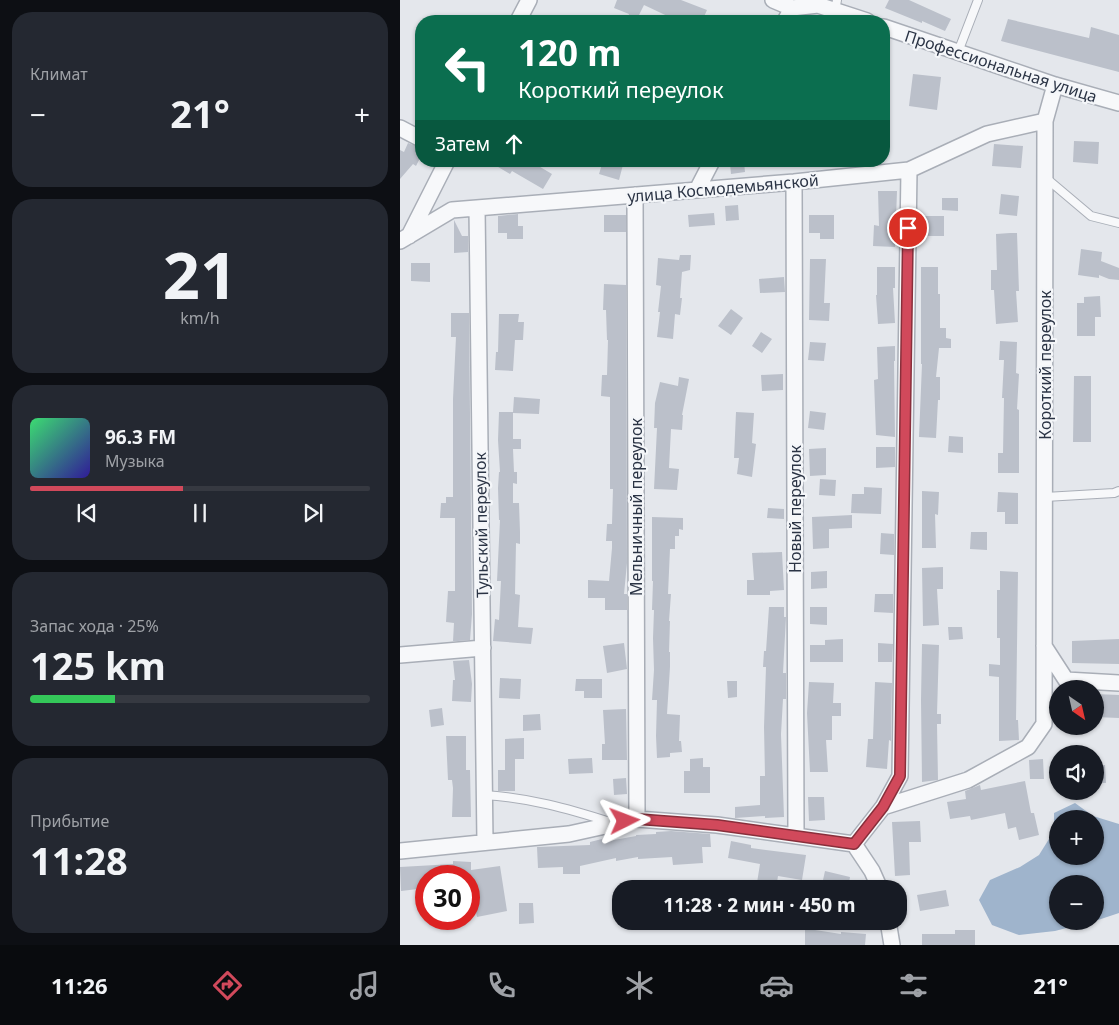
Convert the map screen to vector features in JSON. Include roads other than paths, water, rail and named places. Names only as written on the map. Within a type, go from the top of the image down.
[{"type":"street","points":[[521,15],[529,0]]},
{"type":"street","points":[[773,0],[789,14],[818,5],[836,5],[855,15]]},
{"type":"street","name":"Профессиональная улица","points":[[890,29],[1055,85],[1119,103]]},
{"type":"street","name":"Короткий переулок","points":[[883,807],[968,780],[1028,747],[1044,724],[1045,121],[1055,85]]},
{"type":"street","name":"улица Космодемьянской","points":[[404,239],[452,210],[794,182],[909,170],[987,134],[1045,121]]},
{"type":"street","points":[[400,128],[415,136]]},
{"type":"street","points":[[404,239],[444,167]]},
{"type":"street","points":[[697,190],[709,167]]},
{"type":"street","points":[[854,844],[883,807],[900,776],[909,170]]},
{"type":"street","name":"Новый переулок","points":[[794,182],[796,836]]},
{"type":"street","name":"Мельничный переулок","points":[[635,195],[637,819]]},
{"type":"street","name":"Тульский переулок","points":[[477,208],[485,842]]},
{"type":"street","points":[[1044,646],[1066,680],[1119,683]]},
{"type":"street","points":[[400,655],[483,648]]},
{"type":"street","points":[[400,851],[569,834],[637,819],[717,825],[854,844],[876,880]]},
{"type":"street","points":[[890,930],[892,945]]},
{"type":"lane","points":[[958,52],[978,0]]},
{"type":"lane","points":[[1045,177],[1091,216],[1119,223]]},
{"type":"lane","points":[[1045,497],[1114,493],[1119,491]]},
{"type":"lane","points":[[484,795],[526,799],[569,809],[614,824]]},
{"type":"water","points":[[1075,803],[1085,810],[1060,810]]},
{"type":"water","points":[[1104,819],[1119,824],[1119,913],[1104,918],[1104,875],[1049,875],[1049,930],[1059,930],[1019,935],[992,925],[979,900],[990,880],[1020,867],[1039,855],[1049,839],[1049,865],[1104,865]]}]
